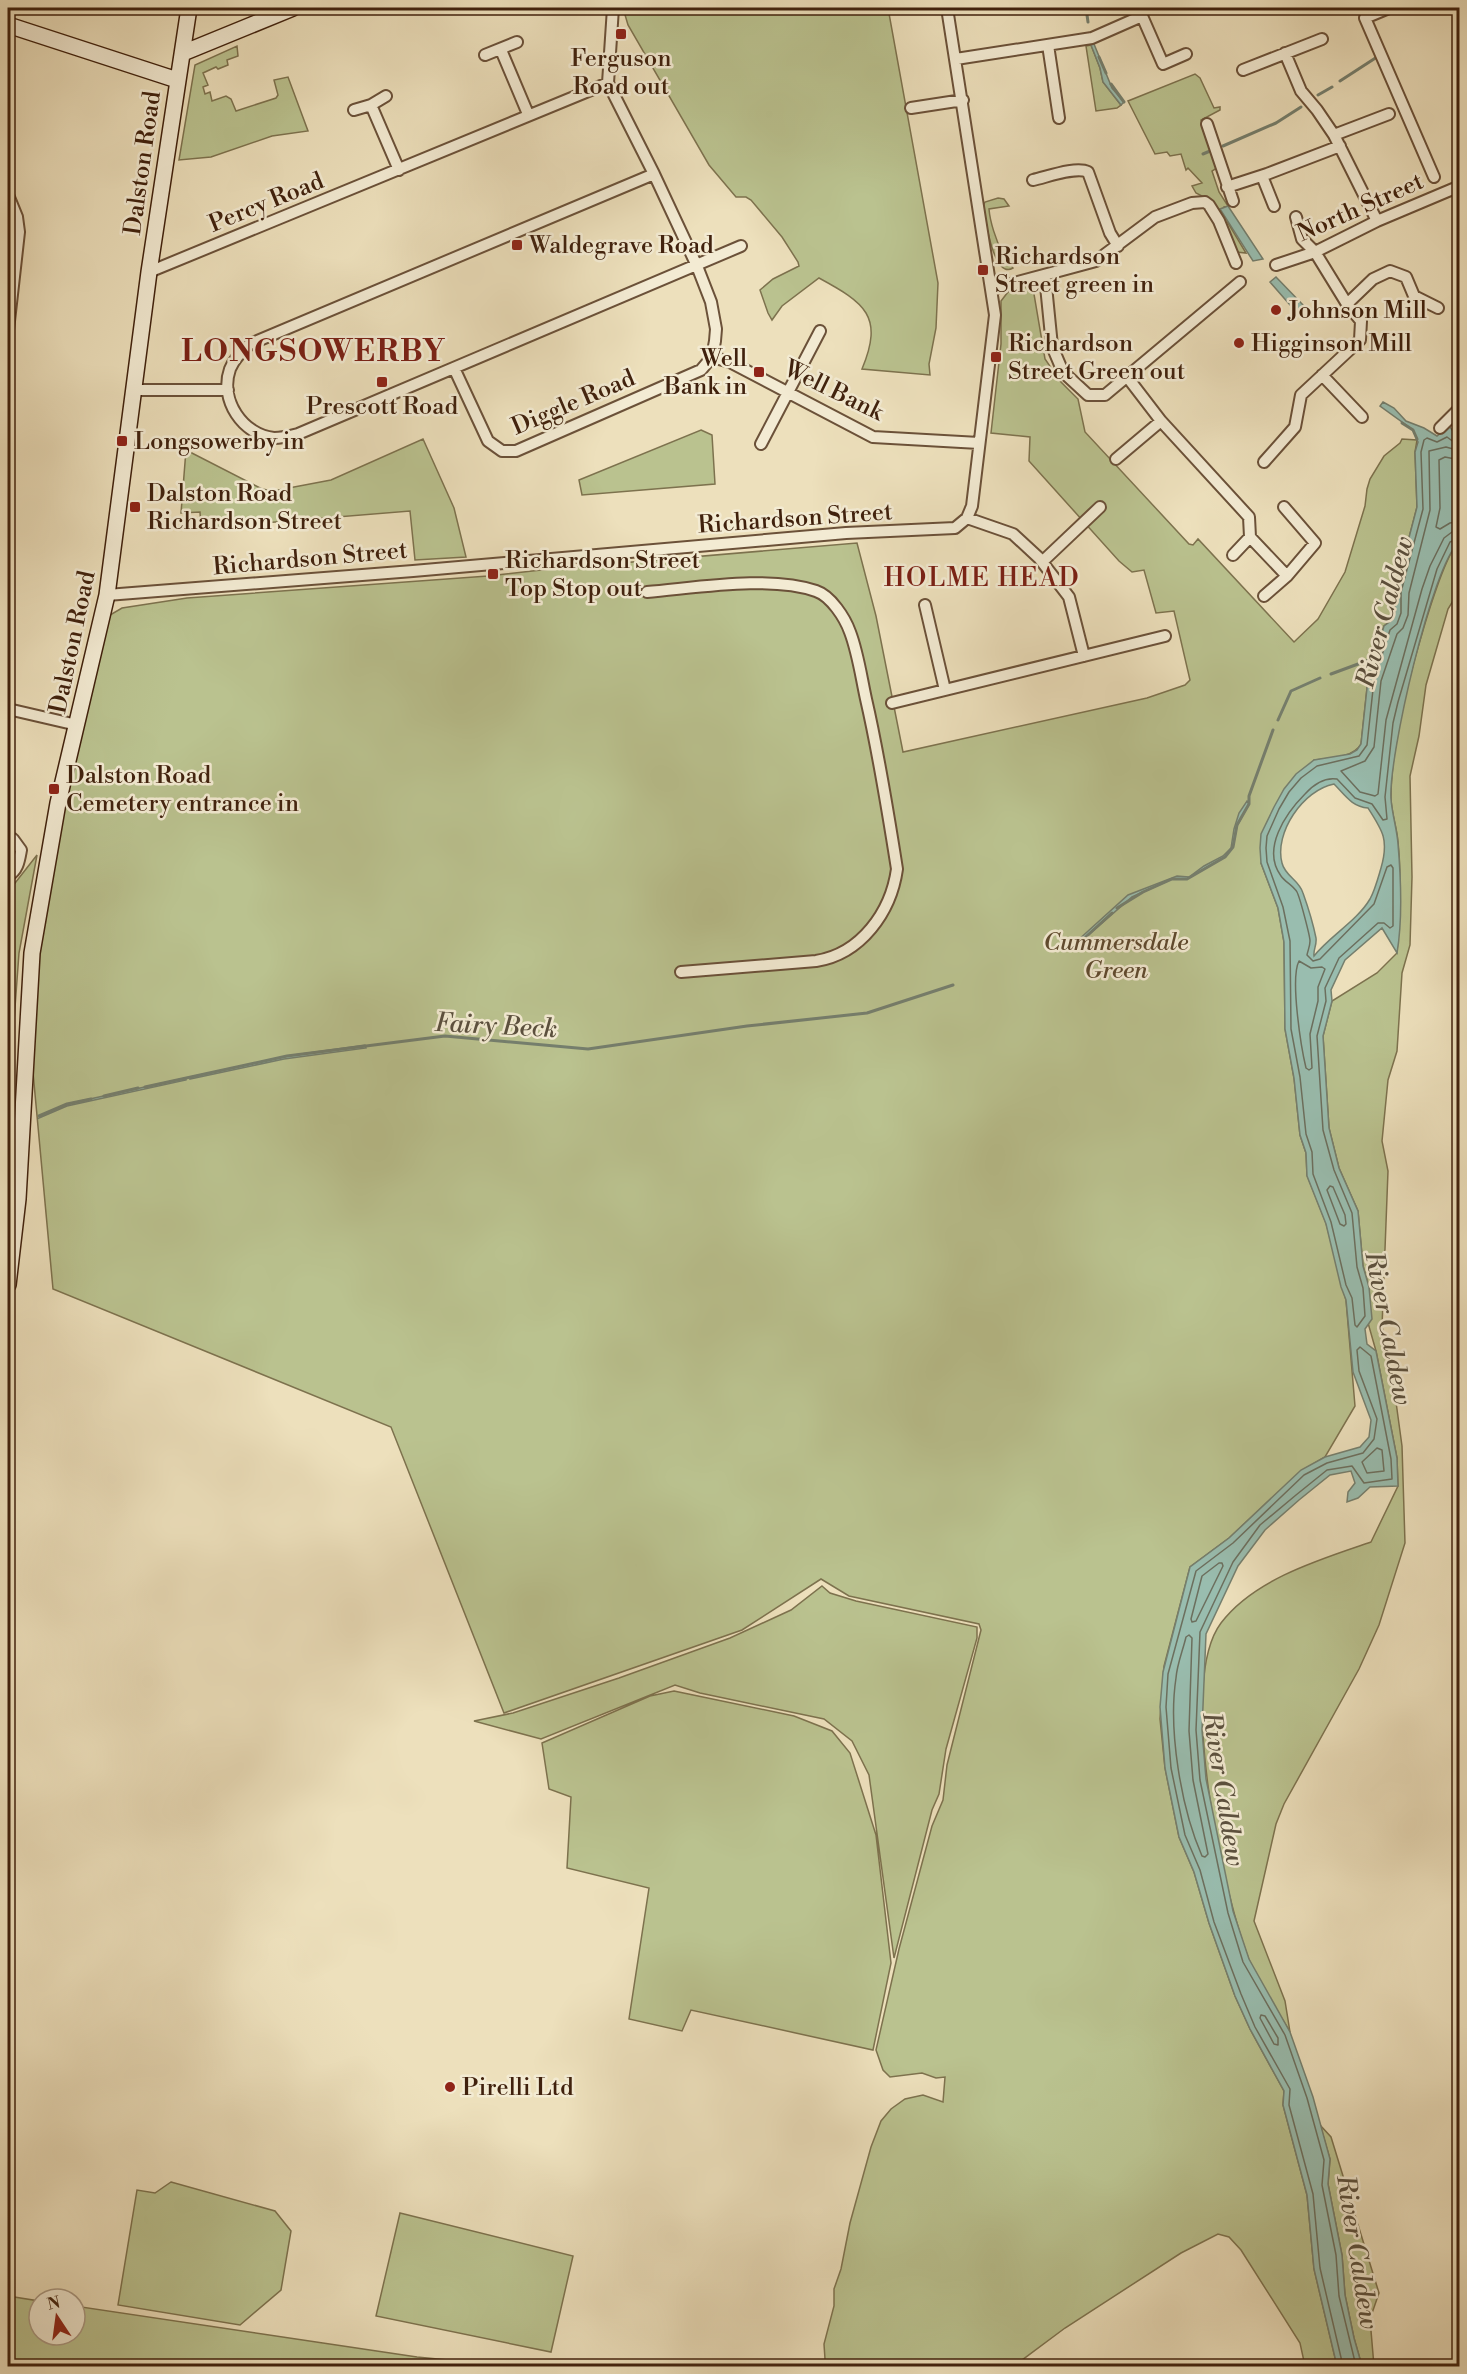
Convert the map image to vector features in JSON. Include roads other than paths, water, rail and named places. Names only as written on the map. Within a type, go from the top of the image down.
[{"type":"main road","name":"Dalston Road","points":[[8,1285],[18,1199],[32,953],[50,855],[52,831],[107,595],[149,272],[189,8]]},
{"type":"main road","points":[[183,53],[293,8]]},
{"type":"main road","points":[[8,25],[177,81]]},
{"type":"street","points":[[614,8],[608,83],[654,174],[697,266],[711,302],[715,320],[712,357]]},
{"type":"street","points":[[947,8],[995,315],[973,497],[967,518],[1013,534],[1023,541],[1042,562],[1069,597],[1084,656]]},
{"type":"street","points":[[1389,8],[1365,18],[1434,177]]},
{"type":"street","points":[[956,59],[1092,38],[1140,12],[1163,64],[1186,54]]},
{"type":"street","points":[[1243,70],[1323,39]]},
{"type":"street","points":[[485,55],[518,42]]},
{"type":"street","points":[[1048,45],[1059,118]]},
{"type":"street","points":[[501,50],[528,114]]},
{"type":"street","points":[[1285,53],[1301,91],[1334,135],[1377,221]]},
{"type":"street","name":"Percy Road","points":[[149,272],[608,83]]},
{"type":"street","points":[[354,110],[371,105],[386,96]]},
{"type":"street","points":[[911,108],[963,100]]},
{"type":"street","points":[[371,105],[399,170]]},
{"type":"street","points":[[1334,135],[1389,114]]},
{"type":"street","points":[[1207,124],[1233,201]]},
{"type":"street","points":[[1227,187],[1340,146]]},
{"type":"street","points":[[1033,180],[1074,170],[1082,169],[1088,172],[1110,233],[1118,246]]},
{"type":"street","points":[[654,174],[258,339],[234,362],[228,379],[228,390],[240,421],[255,433],[276,438],[298,434],[741,246]]},
{"type":"street","points":[[1262,176],[1274,206]]},
{"type":"street","name":"North Street","points":[[1276,266],[1315,252],[1377,221],[1460,186]]},
{"type":"street","points":[[8,195],[20,232],[8,330]]},
{"type":"street","points":[[992,289],[1096,261],[1155,217],[1192,203],[1204,202],[1215,213],[1236,263]]},
{"type":"street","points":[[1264,462],[1295,427],[1301,395],[1360,340],[1361,321],[1347,304],[1315,252],[1302,239],[1296,217]]},
{"type":"street","points":[[1347,304],[1373,279],[1390,271],[1407,277],[1414,296],[1438,308]]},
{"type":"street","points":[[1045,276],[1052,346],[1063,372],[1088,394],[1105,395],[1240,282]]},
{"type":"street","points":[[761,444],[820,331]]},
{"type":"street","name":"Diggle Road","points":[[454,368],[488,441],[502,451],[516,451],[702,370],[712,357]]},
{"type":"street","name":"Well Bank","points":[[712,357],[730,362],[873,437],[979,443]]},
{"type":"street","points":[[1322,375],[1362,417]]},
{"type":"street","points":[[1128,378],[1161,421],[1249,517],[1250,537],[1287,576]]},
{"type":"street","points":[[134,390],[228,390]]},
{"type":"street","points":[[1440,428],[1460,408]]},
{"type":"street","points":[[1116,459],[1161,421]]},
{"type":"street","points":[[1042,562],[1100,507]]},
{"type":"street","points":[[1264,596],[1287,576],[1315,543],[1284,507]]},
{"type":"street","name":"Richardson Street","points":[[107,595],[846,533],[951,529],[967,518]]},
{"type":"street","points":[[1233,555],[1250,537]]},
{"type":"street","points":[[647,592],[746,584],[780,585],[818,591],[832,603],[849,629],[855,649],[877,748],[897,869],[894,888],[874,924],[857,943],[834,958],[681,972]]},
{"type":"street","points":[[924,605],[945,690]]},
{"type":"street","points":[[892,703],[1165,636]]},
{"type":"street","points":[[8,709],[77,725]]},
{"type":"street","points":[[8,838],[13,838],[21,850],[18,864],[13,873],[8,876]]},
{"type":"water","points":[[1094,44],[1112,88],[1124,102],[1121,105],[1103,82],[1091,45]]},
{"type":"water","points":[[1228,206],[1263,259],[1253,261],[1220,209]]},
{"type":"water","points":[[1276,277],[1304,306],[1297,313],[1270,282]]},
{"type":"water","points":[[1383,402],[1394,408],[1406,421],[1437,436],[1449,426],[1460,440],[1459,542],[1448,558],[1425,623],[1404,706],[1392,777],[1391,799],[1401,885],[1397,953],[1382,928],[1345,960],[1331,990],[1332,1001],[1323,1036],[1329,1128],[1339,1168],[1358,1211],[1363,1266],[1369,1287],[1372,1319],[1365,1329],[1367,1344],[1376,1351],[1397,1458],[1398,1486],[1370,1487],[1358,1498],[1347,1502],[1348,1492],[1355,1483],[1351,1471],[1330,1475],[1265,1530],[1238,1566],[1206,1634],[1202,1730],[1206,1779],[1233,1911],[1249,1959],[1290,2032],[1313,2097],[1330,2159],[1328,2184],[1342,2255],[1345,2295],[1362,2366],[1337,2366],[1314,2269],[1307,2195],[1283,2105],[1284,2091],[1235,1996],[1194,1872],[1179,1837],[1165,1768],[1160,1707],[1163,1672],[1190,1567],[1229,1538],[1301,1470],[1325,1457],[1360,1447],[1369,1437],[1371,1420],[1353,1372],[1346,1300],[1326,1224],[1307,1176],[1306,1153],[1300,1135],[1294,1078],[1285,1029],[1284,942],[1278,908],[1261,863],[1260,848],[1261,834],[1274,807],[1296,774],[1314,760],[1350,754],[1361,744],[1368,679],[1384,626],[1392,620],[1395,611],[1395,591],[1417,507],[1415,452],[1418,442],[1413,430],[1380,406]],"holes":[[[1334,784],[1353,803],[1368,808],[1383,836],[1384,850],[1378,880],[1365,907],[1314,956],[1316,941],[1312,921],[1301,889],[1282,863],[1282,839],[1293,814],[1302,804],[1323,788]]]},
{"type":"water","points":[[1247,801],[1249,804],[1237,826],[1233,847],[1225,857],[1187,879],[1172,879],[1132,897],[1078,944],[1076,942],[1128,895],[1177,876],[1189,877],[1223,856],[1231,848],[1239,813]]},
{"type":"water","points":[[365,1045],[366,1048],[284,1059],[190,1079],[190,1077],[287,1056]]},
{"type":"water","points":[[186,1078],[186,1080],[67,1106],[39,1118],[67,1104]]},
{"type":"waterway","points":[[1086,8],[1088,22]]},
{"type":"waterway","points":[[1099,57],[1106,73]]},
{"type":"waterway","points":[[1340,81],[1377,57]]},
{"type":"waterway","points":[[1111,84],[1124,102]]},
{"type":"waterway","points":[[1318,95],[1332,87]]},
{"type":"waterway","points":[[1223,146],[1276,123],[1301,107]]},
{"type":"waterway","points":[[1203,154],[1210,151]]},
{"type":"waterway","points":[[1402,423],[1413,430],[1417,439]]},
{"type":"waterway","name":"Fairy Beck","points":[[1331,674],[1377,657]]},
{"type":"waterway","name":"Fairy Beck","points":[[1278,720],[1291,691],[1320,678]]},
{"type":"waterway","name":"Fairy Beck","points":[[1117,908],[1143,892],[1172,879],[1187,879],[1225,857],[1233,847],[1237,825],[1249,804],[1249,796],[1273,730]]},
{"type":"waterway","name":"Fairy Beck","points":[[1078,944],[1112,913]]},
{"type":"waterway","name":"Fairy Beck","points":[[145,1087],[287,1056],[445,1036],[588,1049],[747,1026],[867,1013],[953,985]]},
{"type":"waterway","name":"Fairy Beck","points":[[104,1096],[138,1088]]},
{"type":"waterway","name":"Fairy Beck","points":[[39,1116],[67,1104],[91,1099]]},
{"type":"place","name":"Ferguson Road out","points":[[621,34]]},
{"type":"place","name":"Waldegrave Road","points":[[517,245]]},
{"type":"place","name":"Richardson Street green in","points":[[983,270]]},
{"type":"place","name":"Johnson Mill","points":[[1276,310]]},
{"type":"place","name":"Higginson Mill","points":[[1239,343]]},
{"type":"place","name":"Richardson Street Green out","points":[[996,357]]},
{"type":"place","name":"Well Bank in","points":[[759,372]]},
{"type":"place","name":"Prescott Road","points":[[382,382]]},
{"type":"place","name":"Longsowerby in","points":[[122,441]]},
{"type":"place","name":"Dalston Road Richardson Street","points":[[135,507]]},
{"type":"place","name":"Richardson Street Top Stop out","points":[[493,574]]},
{"type":"place","name":"Dalston Road Cemetery entrance in","points":[[54,789]]},
{"type":"place","name":"Pirelli Ltd","points":[[450,2087]]},
{"type":"district","name":"LONGSOWERBY","points":[[314,351]]},
{"type":"district","name":"HOLME HEAD","points":[[982,577]]},
{"type":"water label","name":"River Caldew","points":[[1384,612]]},
{"type":"water label","name":"River Caldew","points":[[1389,1328]]},
{"type":"water label","name":"River Caldew","points":[[1224,1789]]},
{"type":"water label","name":"River Caldew","points":[[1358,2252]]},
{"type":"park label","name":"Cummersdale Green","points":[[1116,956]]}]
